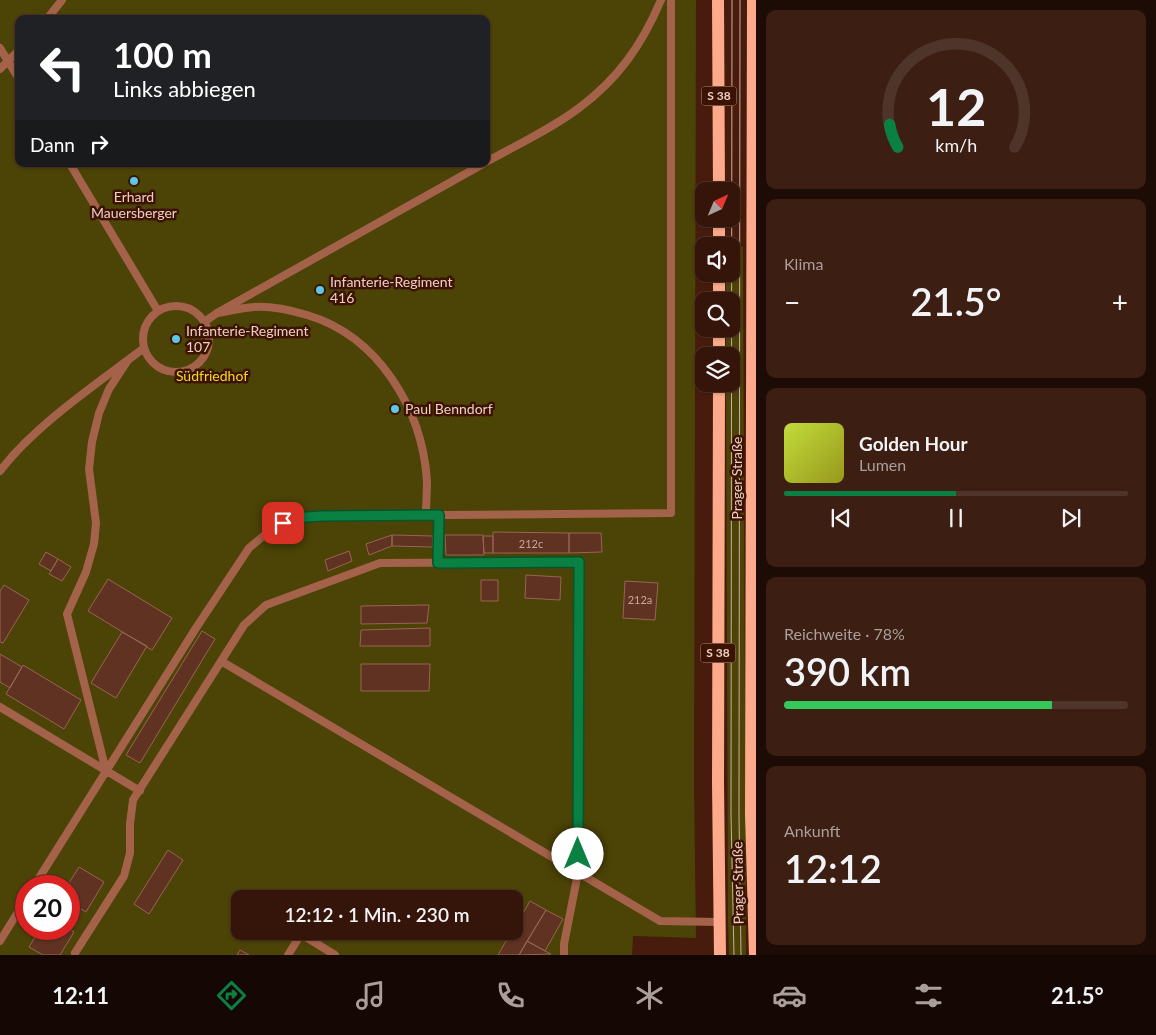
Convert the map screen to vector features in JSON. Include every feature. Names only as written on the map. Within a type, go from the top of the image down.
[{"type":"main road","name":"S 38","points":[[718,0],[719,182]]},
{"type":"main road","name":"Prager Straße","points":[[753,0],[751,815],[755,955]]},
{"type":"main road","name":"Prager Straße","points":[[719,392],[720,955]]},
{"type":"lane","points":[[51,15],[62,0]]},
{"type":"lane","points":[[490,160],[578,109],[606,85],[645,36],[661,0]]},
{"type":"lane","points":[[41,875],[196,628],[249,548],[273,528],[292,518],[322,516],[671,512],[671,0]]},
{"type":"lane","points":[[0,48],[15,72]]},
{"type":"lane","points":[[0,69],[15,54]]},
{"type":"lane","points":[[72,167],[158,311]]},
{"type":"lane","points":[[204,322],[216,313],[478,167]]},
{"type":"lane","points":[[175,306],[184,307],[192,310],[204,322],[209,338],[208,347],[205,355],[193,368],[176,372],[160,368],[152,363],[144,348],[142,340],[143,331],[152,316],[158,311],[175,306]]},
{"type":"lane","points":[[216,313],[255,307],[289,310],[322,320],[352,336],[378,360],[395,382],[416,428],[422,449],[427,480],[426,515]]},
{"type":"lane","points":[[0,471],[30,439],[55,417],[144,348]]},
{"type":"lane","points":[[106,770],[67,614],[86,572],[94,544],[96,523],[89,469],[92,442],[99,414],[109,389],[128,360]]},
{"type":"lane","points":[[438,563],[439,515]]},
{"type":"lane","points":[[75,953],[124,876],[130,853],[130,824],[134,800],[244,625],[266,604],[380,563],[579,562],[578,874],[564,944],[564,955]]},
{"type":"lane","points":[[221,661],[660,921],[719,922]]},
{"type":"lane","points":[[0,707],[140,790]]},
{"type":"lane","points":[[0,941],[15,917]]},
{"type":"lane","points":[[288,955],[301,934],[335,955]]},
{"type":"green space","name":"Südfriedhof","points":[[0,0],[696,0],[694,783],[696,938],[633,936],[632,955],[0,955]]},
{"type":"green space","points":[[740,247],[743,247],[746,955],[729,955],[728,922],[726,392],[740,392],[740,347],[726,347],[726,337],[740,337],[740,292],[726,292],[726,282],[740,282]]},
{"type":"building","points":[[493,532],[569,533],[569,553],[493,553]]},
{"type":"building","points":[[569,533],[601,533],[602,552],[569,553]]},
{"type":"building","points":[[392,535],[433,536],[433,547],[392,546]]},
{"type":"building","points":[[392,535],[392,546],[369,555],[366,544]]},
{"type":"building","points":[[445,535],[483,535],[484,555],[446,555]]},
{"type":"building","points":[[483,536],[493,536],[493,553],[484,553]]},
{"type":"building","points":[[349,551],[352,561],[328,571],[325,560]]},
{"type":"building","points":[[46,552],[58,559],[51,571],[39,564]]},
{"type":"building","points":[[58,559],[71,567],[62,581],[49,574]]},
{"type":"building","points":[[526,575],[561,577],[560,600],[525,598]]},
{"type":"building","points":[[108,579],[172,618],[152,650],[88,611]]},
{"type":"building","points":[[481,580],[498,580],[498,601],[481,601]]},
{"type":"building","points":[[625,581],[658,583],[655,620],[623,618]]},
{"type":"building","points":[[4,585],[29,600],[3,643],[0,642],[0,591]]},
{"type":"building","points":[[429,605],[427,623],[361,624],[361,606]]},
{"type":"building","points":[[430,628],[430,646],[360,646],[361,630]]},
{"type":"building","points":[[202,631],[215,639],[140,763],[126,755]]},
{"type":"building","points":[[122,632],[147,646],[116,698],[91,683]]},
{"type":"building","points":[[0,654],[22,667],[10,688],[0,682]]},
{"type":"building","points":[[361,664],[430,664],[429,691],[361,691]]},
{"type":"building","points":[[23,665],[81,700],[64,729],[6,694]]},
{"type":"building","points":[[168,850],[183,860],[149,914],[134,904]]},
{"type":"building","points":[[79,867],[104,882],[86,912],[80,908],[80,875],[74,875]]},
{"type":"building","points":[[530,901],[546,910],[519,955],[498,955],[507,940],[523,940],[523,913]]},
{"type":"building","points":[[546,910],[563,919],[545,951],[527,941]]},
{"type":"building","points":[[33,940],[69,940],[60,955],[43,955],[29,947]]},
{"type":"building","points":[[527,941],[545,951],[551,954],[519,955]]},
{"type":"building","points":[[240,950],[249,955],[237,955]]},
{"type":"tram line","points":[[732,0],[731,815],[734,955]]},
{"type":"tram line","points":[[740,0],[739,815],[741,955]]},
{"type":"place","name":"Erhard Mauersberger","points":[[134,181]]},
{"type":"place","name":"Infanterie-Regiment 416","points":[[320,290]]},
{"type":"place","name":"Infanterie-Regiment 107","points":[[176,339]]},
{"type":"place","name":"Paul Benndorf","points":[[395,409]]},
{"type":"route","points":[[283,523],[292,518],[322,516],[439,515],[438,563],[579,562],[578,854]]}]
